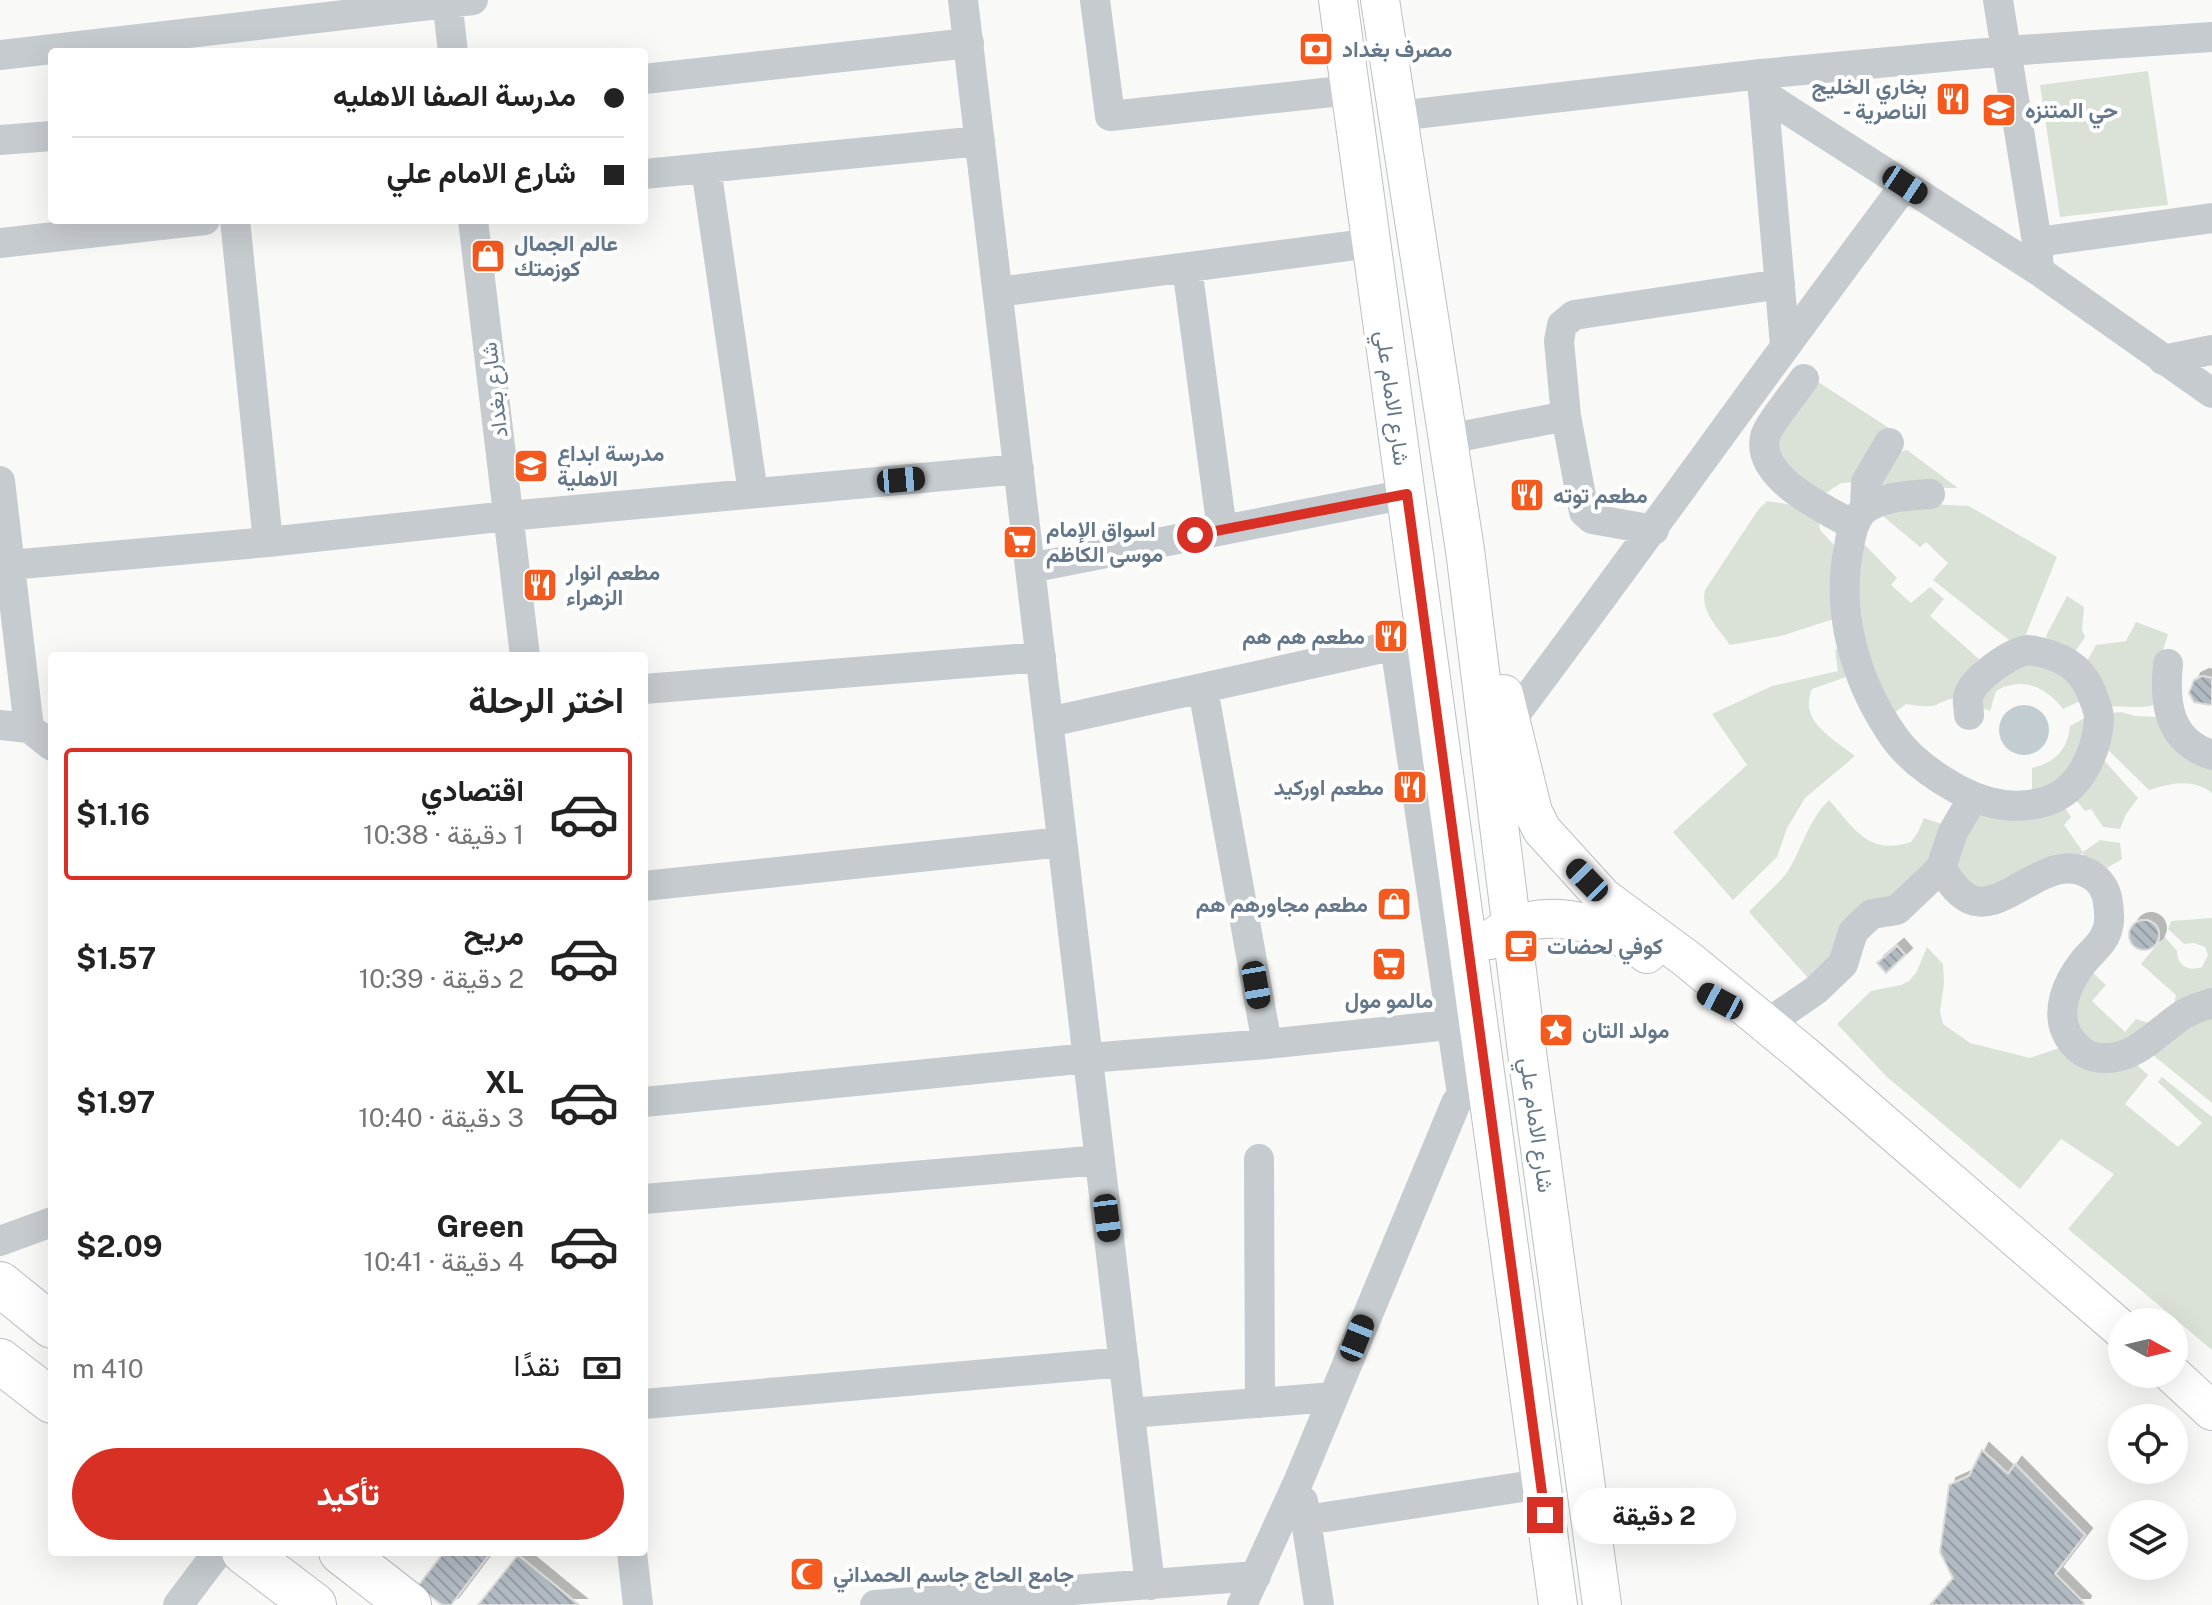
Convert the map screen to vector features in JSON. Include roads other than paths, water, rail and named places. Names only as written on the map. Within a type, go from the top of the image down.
[{"type":"highway","points":[[0,1284],[48,1323]]},
{"type":"highway","points":[[0,1361],[48,1398]]},
{"type":"highway","points":[[249,1556],[314,1605]]},
{"type":"highway","points":[[346,1556],[409,1605]]},
{"type":"main road","name":"شارع الامام علي","points":[[1338,0],[1407,494],[1411,642],[1450,805],[1473,982],[1465,1023],[1473,1086],[1541,1484],[1558,1605]]},
{"type":"main road","name":"شارع الامام علي","points":[[1380,0],[1465,550],[1511,926],[1602,1605]]},
{"type":"main road","name":"شارع الامام علي","points":[[1465,550],[1511,720],[1526,793],[1542,830],[1603,897],[1687,959],[1804,1055],[2108,1318]]},
{"type":"main road","points":[[1450,805],[1458,823],[1467,832],[1478,834],[1489,829],[1496,802]]},
{"type":"main road","points":[[1473,982],[1478,960],[1489,942],[1511,926],[1555,918],[1579,921],[1635,945],[1674,976],[1765,1025]]},
{"type":"main road","points":[[2187,1388],[2212,1411]]},
{"type":"street","points":[[963,0],[1150,1585]]},
{"type":"street","points":[[1095,0],[1110,116],[1351,90]]},
{"type":"street","points":[[1998,0],[2038,257]]},
{"type":"street","points":[[59,48],[456,1],[453,48]]},
{"type":"street","points":[[1397,116],[1762,84],[2007,51],[2212,37]]},
{"type":"street","points":[[648,79],[969,43]]},
{"type":"street","points":[[0,55],[48,49]]},
{"type":"street","points":[[1762,84],[1905,185],[2038,257],[2163,360],[2212,393]]},
{"type":"street","points":[[1762,84],[1785,345]]},
{"type":"street","points":[[0,140],[48,136]]},
{"type":"street","points":[[648,174],[980,141]]},
{"type":"street","points":[[706,168],[753,493]]},
{"type":"street","points":[[1511,720],[1654,530],[1785,345],[1905,185]]},
{"type":"street","points":[[2038,257],[2212,218]]},
{"type":"street","points":[[0,243],[169,224]]},
{"type":"street","points":[[235,224],[268,542]]},
{"type":"street","name":"شارع بغداد","points":[[473,224],[525,652]]},
{"type":"street","points":[[998,292],[1372,243]]},
{"type":"street","points":[[1187,267],[1222,530]]},
{"type":"street","points":[[1654,530],[1592,519],[1584,512],[1566,416],[1559,341],[1562,325],[1574,315],[1780,284]]},
{"type":"street","points":[[2163,360],[2212,350]]},
{"type":"street","points":[[1804,379],[1765,436],[1766,455],[1771,466],[1788,484],[1806,498],[1859,517],[1892,498],[1930,494]]},
{"type":"street","points":[[1448,439],[1566,416]]},
{"type":"street","points":[[1889,443],[1866,482],[1846,559],[1844,589],[1848,635],[1862,675],[1894,738],[1919,764],[1973,798],[2003,806],[2037,804],[2057,798],[2083,773],[2095,748],[2099,715],[2091,690],[2077,667],[2055,655],[2029,649],[2004,660],[1984,674],[1968,696],[1969,715]]},
{"type":"street","points":[[10,565],[1019,469]]},
{"type":"street","points":[[0,481],[27,733]]},
{"type":"street","points":[[1030,568],[1407,494]]},
{"type":"street","points":[[648,1102],[1465,1023],[1411,642],[1049,722]]},
{"type":"street","points":[[648,689],[1041,657]]},
{"type":"street","points":[[2168,664],[2168,715],[2182,735],[2201,751],[2212,755]]},
{"type":"street","points":[[1203,689],[1267,1044]]},
{"type":"street","points":[[1765,1025],[1816,990],[1843,964],[1853,932],[1863,922],[1872,914],[1897,910],[1941,868],[1953,832],[1973,798]]},
{"type":"street","points":[[648,886],[1062,842]]},
{"type":"street","points":[[1941,868],[1952,885],[1977,902],[1997,897],[2041,874],[2080,869],[2096,878],[2106,893],[2108,927],[2100,946],[2071,980],[2062,1018],[2068,1037],[2082,1054],[2107,1059],[2130,1053],[2186,1013],[2212,1003]]},
{"type":"street","points":[[1242,1605],[1473,1086]]},
{"type":"street","points":[[1259,1159],[1260,1403]]},
{"type":"street","points":[[648,1199],[1100,1160]]},
{"type":"street","points":[[0,1241],[48,1223]]},
{"type":"street","points":[[648,1404],[1124,1362]]},
{"type":"street","points":[[1130,1413],[1333,1397]]},
{"type":"street","points":[[1299,1480],[1319,1605]]},
{"type":"street","points":[[1306,1520],[1541,1484]]},
{"type":"street","points":[[178,1605],[215,1556]]},
{"type":"street","points":[[632,1556],[638,1605]]},
{"type":"street","points":[[875,1605],[1256,1576]]},
{"type":"place","name":"مصرف بغداد","points":[[1316,49]]},
{"type":"place","name":"بخاري الخليج - الناصرية","points":[[1953,99]]},
{"type":"place","name":"حي المتنزه","points":[[1999,110]]},
{"type":"place","name":"عالم الجمال كوزمتك","points":[[488,256]]},
{"type":"place","name":"مدرسة ابداع الاهلية","points":[[531,466]]},
{"type":"place","name":"مطعم توته","points":[[1527,495]]},
{"type":"place","name":"اسواق الإمام موسى الكاظم","points":[[1020,542]]},
{"type":"place","name":"مطعم انوار الزهراء","points":[[540,585]]},
{"type":"place","name":"مطعم هم هم","points":[[1391,636]]},
{"type":"place","name":"مطعم اوركيد","points":[[1410,787]]},
{"type":"place","name":"مطعم مجاورهم هم","points":[[1394,904]]},
{"type":"place","name":"كوفي لحضات","points":[[1521,946]]},
{"type":"place","name":"مالمو مول","points":[[1389,964]]},
{"type":"place","name":"مولد التان","points":[[1556,1030]]},
{"type":"place","name":"جامع الحاج جاسم الحمداني","points":[[807,1574]]}]
